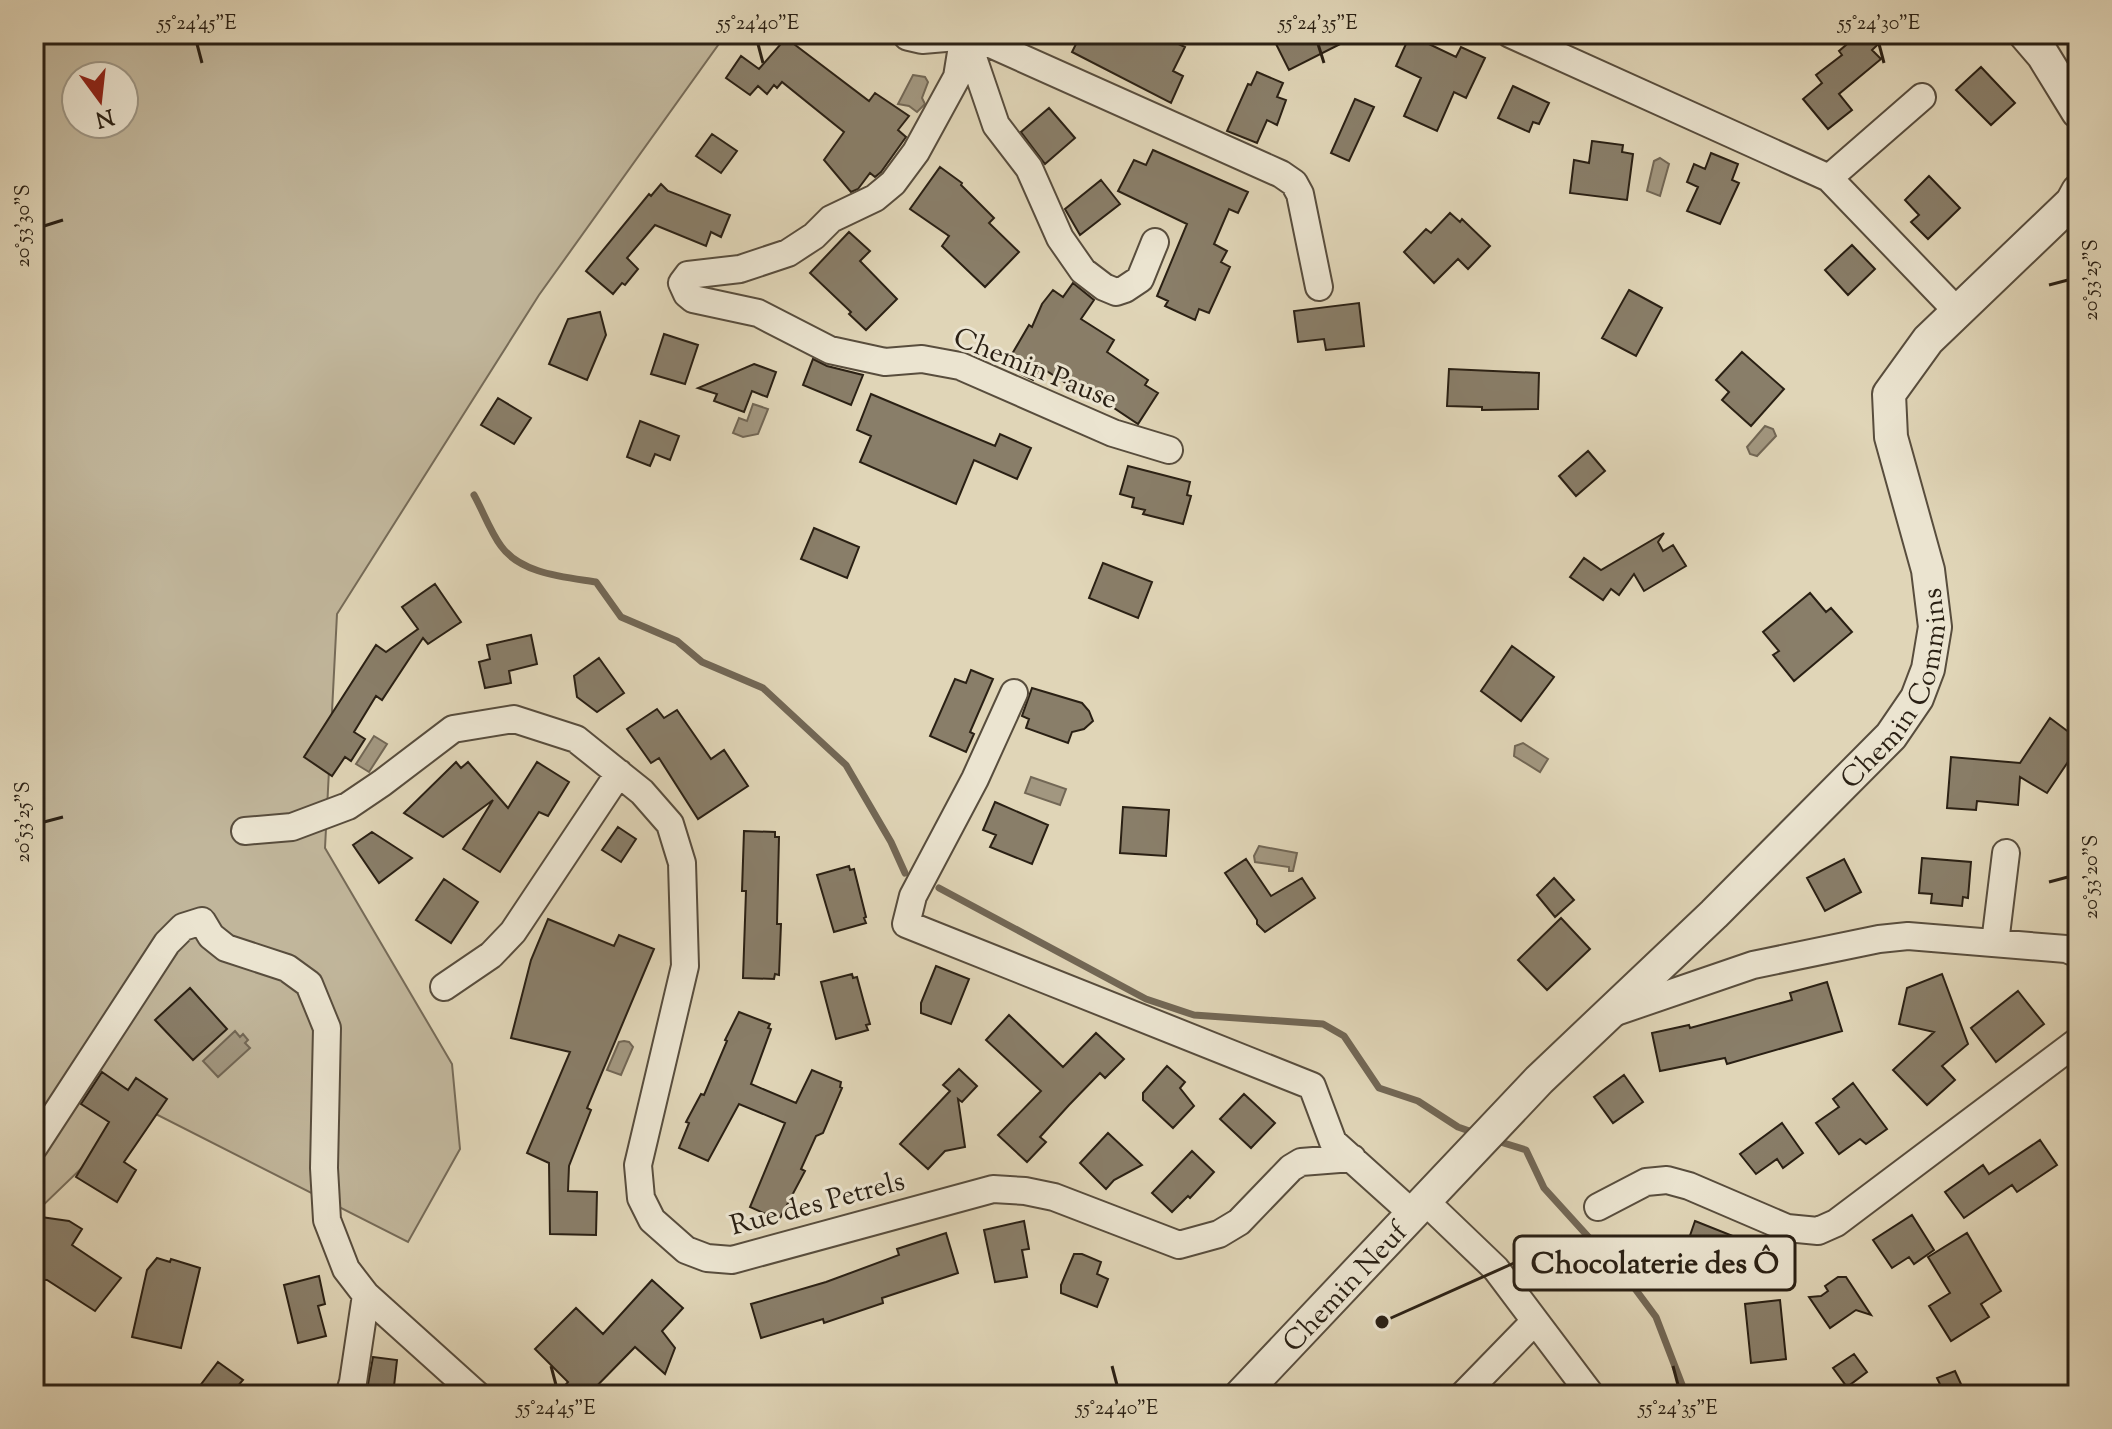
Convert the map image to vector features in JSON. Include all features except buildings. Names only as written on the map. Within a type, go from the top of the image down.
[{"type":"street","points":[[909,34],[922,37],[957,34]]},
{"type":"street","points":[[965,34],[996,125],[1029,168],[1060,238],[1083,271],[1104,287],[1116,292],[1125,289],[1140,279],[1155,242]]},
{"type":"street","points":[[965,34],[1281,174],[1294,183],[1300,194],[1319,287]]},
{"type":"street","name":"Chemin Pause","points":[[965,34],[957,77],[916,152],[893,183],[875,198],[831,219],[814,236],[788,253],[740,269],[688,275],[682,283],[687,294],[701,301],[758,313],[830,350],[866,360],[922,359],[960,366],[1113,433],[1169,450]]},
{"type":"street","points":[[1510,34],[1829,178],[1957,311]]},
{"type":"street","points":[[2025,34],[2043,55],[2078,112]]},
{"type":"street","points":[[1829,178],[1922,97]]},
{"type":"street","name":"Chemin Commins","points":[[1502,1118],[1891,736],[1917,698],[1928,669],[1935,627],[1928,570],[1891,437],[1889,394],[1928,340],[2072,202],[2078,191]]},
{"type":"street","points":[[1014,693],[975,779],[913,896],[906,924],[1312,1086],[1333,1142],[1496,1269],[1591,1395]]},
{"type":"street","name":"Rue des Petrels","points":[[245,831],[292,827],[348,806],[453,729],[514,719],[576,739],[642,792],[670,824],[682,863],[685,966],[638,1165],[641,1198],[652,1220],[686,1250],[707,1258],[732,1260],[993,1189],[1054,1197],[1179,1245],[1219,1234],[1239,1222],[1291,1168],[1301,1162],[1352,1158]]},
{"type":"street","points":[[444,987],[491,955],[513,932],[619,773]]},
{"type":"street","points":[[1995,943],[2006,853]]},
{"type":"street","points":[[34,1147],[167,943],[183,927],[202,921],[211,936],[226,948],[287,968],[309,984],[327,1028],[324,1168],[327,1220],[346,1269],[366,1295],[477,1395]]},
{"type":"street","points":[[1607,1015],[1753,965],[1879,939],[1908,936],[2066,949],[2078,954]]},
{"type":"street","points":[[1598,1207],[1646,1182],[1667,1180],[1689,1186],[1778,1225],[1818,1231],[1836,1223],[2078,1041]]},
{"type":"street","name":"Chemin Neuf","points":[[1241,1395],[1502,1118]]},
{"type":"street","points":[[349,1395],[366,1295]]},
{"type":"street","points":[[1463,1395],[1535,1321]]},
{"type":"shaded area","points":[[34,34],[726,34],[539,295],[337,614],[325,848],[452,1064],[460,1149],[408,1242],[144,1108],[34,1214]]},
{"type":"shaded area","points":[[913,75],[925,77],[928,82],[922,98],[925,104],[917,112],[909,106],[898,104]]},
{"type":"shaded area","points":[[1660,158],[1669,164],[1660,196],[1647,191],[1654,161]]},
{"type":"shaded area","points":[[753,404],[768,409],[758,434],[743,437],[733,433],[739,418],[747,421]]},
{"type":"shaded area","points":[[1765,426],[1773,429],[1776,436],[1757,456],[1750,454],[1747,447]]},
{"type":"shaded area","points":[[374,736],[387,744],[369,772],[356,764]]},
{"type":"shaded area","points":[[1523,743],[1548,759],[1540,772],[1514,756],[1515,746]]},
{"type":"shaded area","points":[[1031,777],[1066,789],[1060,805],[1025,793]]},
{"type":"shaded area","points":[[1259,846],[1297,853],[1293,871],[1289,871],[1289,867],[1255,862],[1254,856]]},
{"type":"shaded area","points":[[235,1031],[240,1037],[243,1034],[250,1048],[218,1077],[203,1061]]},
{"type":"shaded area","points":[[624,1041],[633,1047],[621,1075],[607,1070],[619,1042]]},
{"type":"waterway","points":[[474,495],[501,546],[520,563],[544,573],[596,582],[621,617],[677,641],[702,662],[763,688],[846,765],[891,842],[905,873]]},
{"type":"waterway","points":[[939,888],[1146,999],[1194,1015],[1323,1024],[1344,1036],[1379,1088],[1418,1101],[1458,1127],[1475,1133]]},
{"type":"waterway","points":[[1494,1140],[1526,1150],[1544,1188],[1633,1286],[1656,1317],[1686,1395]]},
{"type":"place","name":"Chocolaterie des Ô","points":[[1382,1322]]}]
